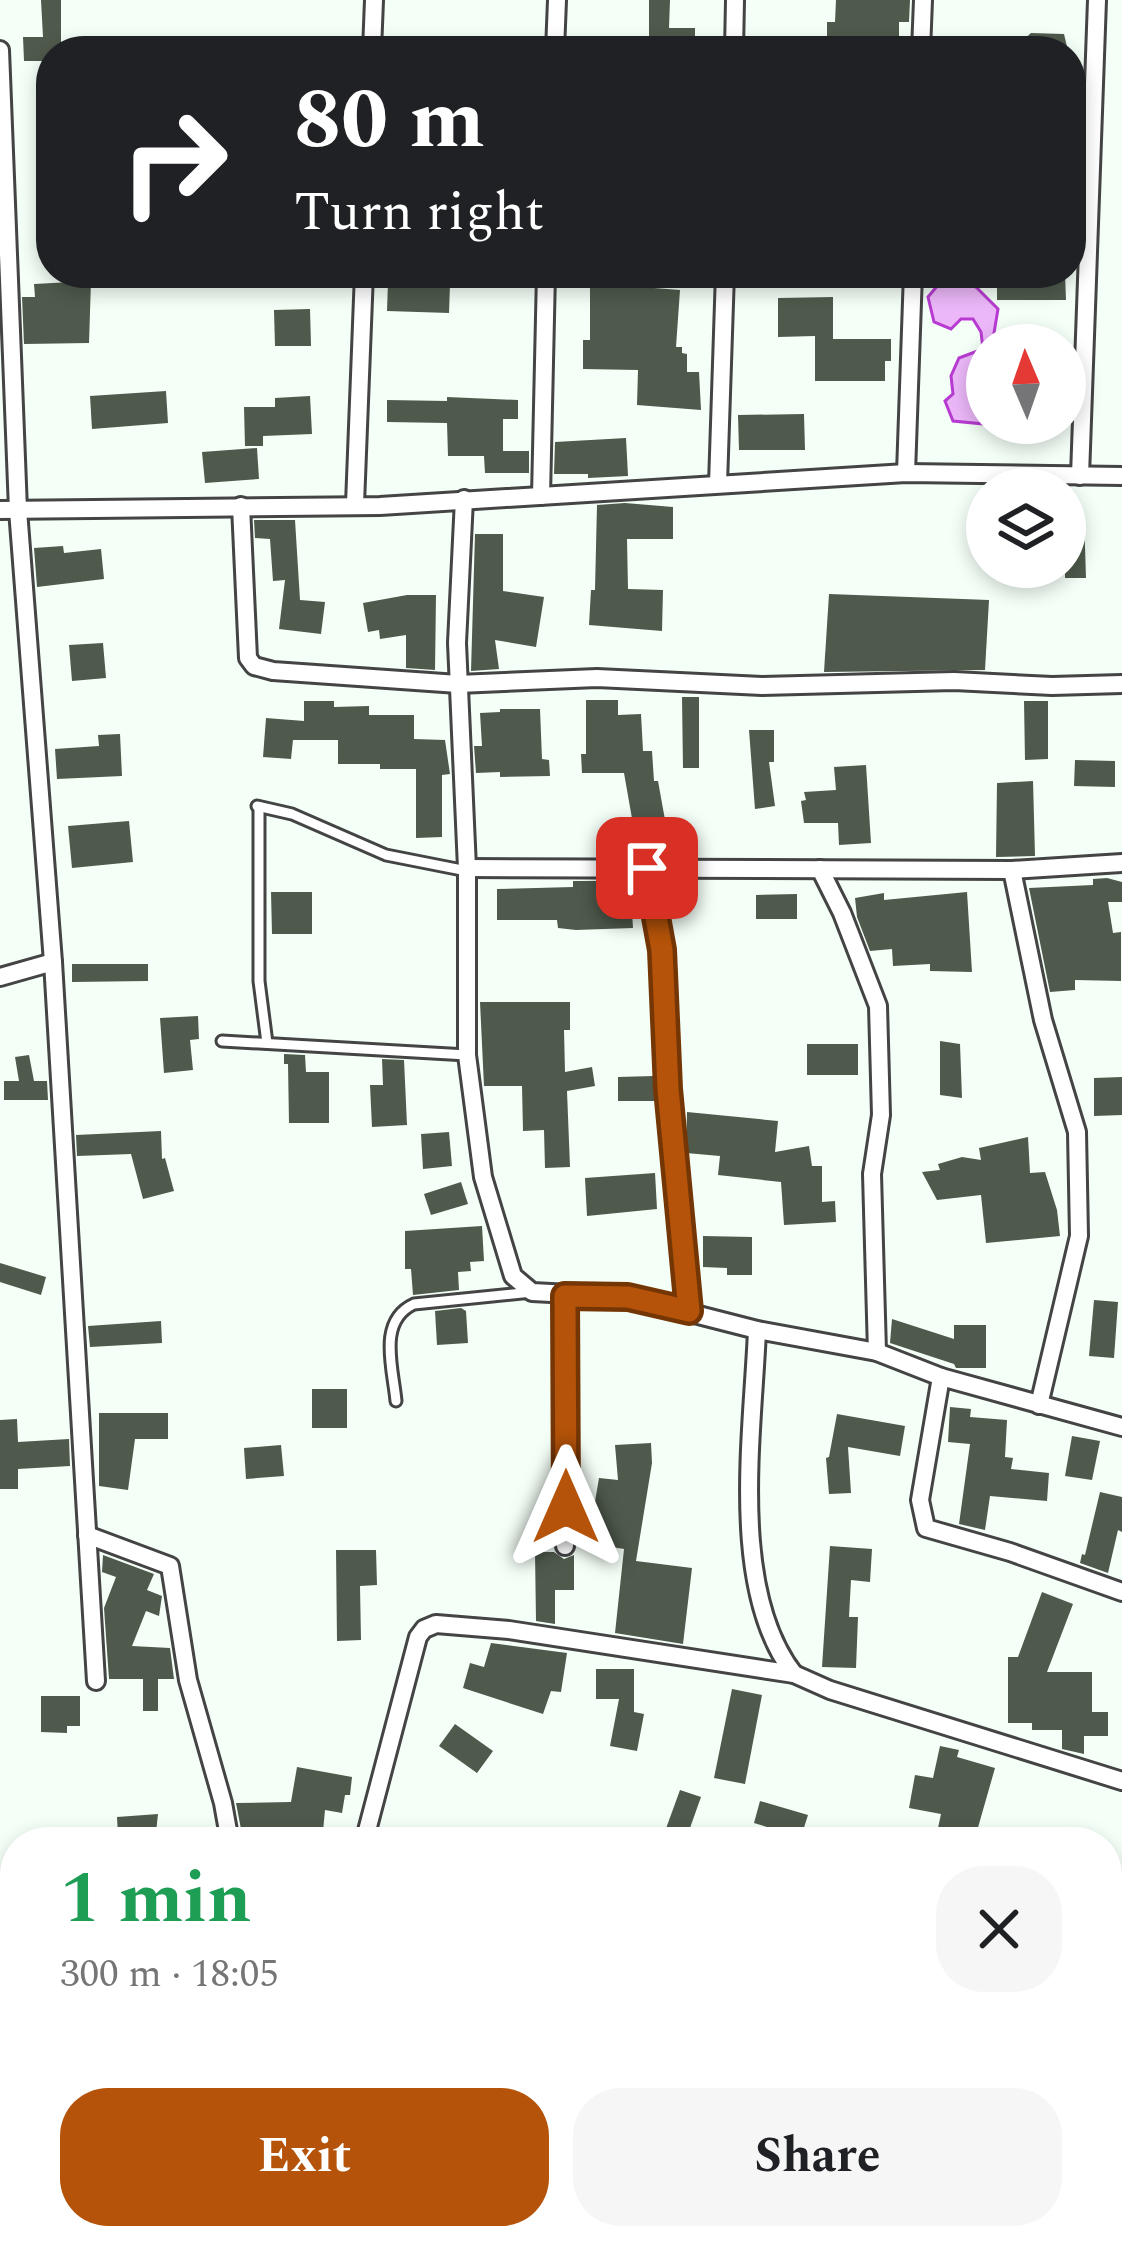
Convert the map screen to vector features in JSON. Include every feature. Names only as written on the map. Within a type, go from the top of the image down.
[{"type":"street","points":[[373,36],[374,0]]},
{"type":"street","points":[[556,36],[557,0]]},
{"type":"street","points":[[734,36],[735,0]]},
{"type":"street","points":[[922,36],[923,0]]},
{"type":"street","points":[[1080,468],[1097,0]]},
{"type":"street","points":[[0,50],[9,510],[53,962],[96,1681]]},
{"type":"street","points":[[356,504],[363,288]]},
{"type":"street","points":[[541,496],[546,288]]},
{"type":"street","points":[[718,484],[725,288]]},
{"type":"street","points":[[906,473],[912,288]]},
{"type":"street","points":[[9,510],[356,504],[906,473],[966,474]]},
{"type":"street","points":[[1086,476],[1122,476]]},
{"type":"street","points":[[464,499],[458,684],[467,870],[467,1055],[483,1177],[514,1276],[532,1292],[628,1297],[757,1330],[877,1352],[941,1377],[1122,1427]]},
{"type":"street","points":[[241,506],[248,658],[254,666],[273,671],[458,684],[597,678],[762,686],[954,681],[1122,684]]},
{"type":"street","points":[[467,870],[1012,871],[1122,863]]},
{"type":"street","points":[[647,868],[662,950],[668,1089],[689,1311]]},
{"type":"street","points":[[820,869],[878,1006],[881,1115],[872,1174],[877,1352]]},
{"type":"street","points":[[1012,871],[1042,1020],[1077,1132],[1079,1236],[1039,1405]]},
{"type":"street","points":[[0,976],[53,962]]},
{"type":"street","points":[[565,1296],[566,1546]]},
{"type":"street","points":[[757,1330],[750,1522],[756,1582],[777,1653],[794,1674]]},
{"type":"street","points":[[941,1377],[920,1500],[926,1528],[1122,1592]]},
{"type":"street","points":[[87,1534],[170,1566],[188,1680],[228,1827]]},
{"type":"street","points":[[368,1827],[418,1637],[436,1624],[508,1630],[794,1674],[830,1690],[1122,1781]]},
{"type":"lane","points":[[267,1043],[259,981],[258,806],[292,814],[386,855],[467,870]]},
{"type":"lane","points":[[222,1041],[467,1055]]},
{"type":"lane","points":[[396,1401],[390,1331],[394,1317],[403,1309],[532,1292]]},
{"type":"shaded area","points":[[936,288],[977,288],[998,309],[996,324],[961,319],[951,329],[934,322],[928,297]]},
{"type":"shaded area","points":[[966,355],[966,422],[953,421],[945,401],[953,394],[951,376],[959,358]]},
{"type":"building","points":[[41,0],[61,0],[61,36],[43,36]]},
{"type":"building","points":[[649,0],[670,0],[669,28],[695,28],[695,36],[649,36]]},
{"type":"building","points":[[836,0],[910,0],[909,22],[899,22],[899,36],[827,36],[827,22],[835,22]]},
{"type":"building","points":[[23,37],[36,37],[36,61],[24,61]]},
{"type":"building","points":[[34,284],[36,288],[91,288],[89,343],[24,344],[22,297],[35,297]]},
{"type":"building","points":[[388,288],[450,288],[449,313],[387,311]]},
{"type":"building","points":[[590,288],[680,290],[676,347],[687,354],[687,372],[699,372],[701,410],[637,405],[638,370],[583,369],[583,340],[590,340]]},
{"type":"building","points":[[997,288],[1066,288],[1066,300],[997,300]]},
{"type":"building","points":[[833,297],[833,339],[891,339],[885,381],[815,381],[815,336],[778,337],[778,298]]},
{"type":"building","points":[[310,309],[311,346],[275,346],[274,310]]},
{"type":"building","points":[[166,391],[168,423],[92,429],[90,396]]},
{"type":"building","points":[[310,396],[312,434],[263,436],[263,446],[245,446],[244,407],[275,407],[275,398]]},
{"type":"building","points":[[447,397],[518,400],[518,419],[503,419],[503,451],[529,451],[529,473],[485,473],[484,456],[448,456],[447,423],[387,422],[387,400],[447,401]]},
{"type":"building","points":[[804,414],[805,450],[739,450],[738,415]]},
{"type":"building","points":[[626,438],[628,476],[554,474],[555,442]]},
{"type":"building","points":[[257,448],[259,479],[205,483],[202,452]]},
{"type":"building","points":[[597,505],[673,507],[673,539],[627,539],[628,589],[663,590],[662,631],[589,625],[591,590],[595,590]]},
{"type":"building","points":[[254,520],[295,520],[300,600],[325,602],[321,634],[279,629],[285,580],[273,581],[270,539],[255,538]]},
{"type":"building","points":[[475,534],[503,534],[503,591],[544,597],[536,647],[495,640],[499,669],[471,671]]},
{"type":"building","points":[[63,546],[64,553],[101,549],[104,579],[37,587],[34,548]]},
{"type":"building","points":[[829,594],[989,600],[985,670],[824,672]]},
{"type":"building","points":[[436,595],[435,670],[406,668],[406,635],[380,639],[379,630],[368,632],[363,603]]},
{"type":"building","points":[[103,643],[106,678],[72,681],[69,645]]},
{"type":"building","points":[[682,697],[699,697],[699,768],[683,768]]},
{"type":"building","points":[[586,700],[618,700],[618,715],[641,714],[643,751],[652,751],[669,842],[637,847],[624,773],[582,773]]},
{"type":"building","points":[[304,701],[334,701],[334,707],[369,706],[369,715],[414,715],[414,739],[445,740],[450,774],[442,775],[442,837],[416,838],[416,769],[338,764],[338,740],[293,740],[291,759],[263,757],[266,718],[304,721]]},
{"type":"building","points":[[1024,701],[1048,701],[1048,759],[1025,760]]},
{"type":"building","points":[[540,709],[542,759],[549,760],[550,776],[476,773],[474,746],[482,746],[480,713]]},
{"type":"building","points":[[749,730],[774,730],[774,762],[769,762],[775,806],[755,809]]},
{"type":"building","points":[[120,734],[122,776],[57,779],[55,749],[99,746],[98,735]]},
{"type":"building","points":[[1075,760],[1115,761],[1115,787],[1074,786]]},
{"type":"building","points":[[866,765],[871,843],[839,845],[838,823],[804,823],[804,792],[836,790],[834,767]]},
{"type":"building","points":[[1033,781],[1035,856],[996,857],[997,783]]},
{"type":"building","points":[[129,821],[133,862],[72,868],[68,826]]},
{"type":"building","points":[[1093,879],[1122,882],[1122,902],[1108,902],[1113,933],[1121,932],[1121,981],[1075,980],[1075,990],[1050,992],[1029,888],[1093,885]]},
{"type":"building","points":[[573,881],[630,881],[633,928],[576,930],[558,928],[557,920],[497,920],[497,889],[573,887]]},
{"type":"building","points":[[271,892],[312,892],[312,934],[272,934]]},
{"type":"building","points":[[967,892],[972,972],[930,971],[930,964],[893,966],[892,949],[870,951],[855,898]]},
{"type":"building","points":[[797,894],[797,919],[756,919],[756,895]]},
{"type":"building","points":[[72,964],[148,964],[148,981],[72,982]]},
{"type":"building","points":[[480,1002],[570,1002],[570,1030],[564,1030],[565,1072],[592,1067],[595,1086],[567,1091],[570,1167],[545,1168],[544,1130],[523,1131],[522,1086],[484,1086]]},
{"type":"building","points":[[198,1016],[199,1039],[190,1040],[193,1070],[164,1073],[160,1018]]},
{"type":"building","points":[[940,1041],[960,1044],[962,1098],[940,1095]]},
{"type":"building","points":[[807,1044],[858,1044],[858,1075],[807,1075]]},
{"type":"building","points":[[284,1054],[305,1055],[306,1072],[329,1072],[329,1123],[289,1123]]},
{"type":"building","points":[[29,1055],[34,1081],[47,1081],[48,1100],[4,1100],[4,1081],[19,1081],[15,1057]]},
{"type":"building","points":[[382,1059],[404,1060],[407,1125],[372,1127],[370,1085],[383,1085]]},
{"type":"building","points":[[654,1076],[655,1101],[618,1101],[618,1077]]},
{"type":"building","points":[[1122,1077],[1122,1115],[1094,1116],[1094,1078]]},
{"type":"building","points":[[687,1112],[778,1121],[775,1152],[809,1146],[812,1166],[822,1166],[822,1202],[835,1201],[836,1222],[784,1225],[781,1182],[718,1175],[720,1156],[686,1153]]},
{"type":"building","points":[[161,1131],[162,1159],[174,1191],[143,1199],[131,1154],[77,1156],[76,1135]]},
{"type":"building","points":[[449,1132],[452,1166],[423,1169],[421,1134]]},
{"type":"building","points":[[1028,1137],[1030,1173],[1045,1172],[1060,1236],[986,1243],[981,1195],[937,1200],[922,1172],[940,1170],[938,1164],[962,1157],[981,1160],[979,1148]]},
{"type":"building","points":[[655,1173],[657,1209],[587,1216],[585,1178]]},
{"type":"building","points":[[461,1182],[468,1204],[431,1215],[424,1194]]},
{"type":"building","points":[[482,1226],[484,1261],[470,1262],[471,1271],[458,1272],[459,1290],[413,1295],[411,1269],[405,1269],[405,1231]]},
{"type":"building","points":[[703,1236],[752,1237],[752,1275],[727,1275],[727,1268],[703,1267]]},
{"type":"building","points":[[0,1263],[46,1277],[41,1295],[0,1282]]},
{"type":"building","points":[[1094,1300],[1118,1302],[1114,1358],[1089,1356]]},
{"type":"building","points":[[435,1311],[466,1311],[468,1343],[437,1345]]},
{"type":"building","points":[[892,1319],[954,1339],[954,1325],[986,1325],[986,1368],[956,1368],[890,1343]]},
{"type":"building","points":[[161,1321],[162,1343],[90,1347],[88,1326]]},
{"type":"building","points":[[312,1389],[347,1389],[347,1428],[312,1428]]},
{"type":"building","points":[[950,1407],[971,1409],[970,1417],[1007,1420],[1005,1457],[1013,1458],[1011,1469],[1049,1473],[1047,1501],[990,1496],[985,1530],[959,1524],[970,1444],[948,1442]]},
{"type":"building","points":[[99,1413],[168,1413],[168,1439],[135,1439],[128,1490],[99,1486]]},
{"type":"building","points":[[837,1414],[905,1426],[900,1456],[848,1447],[851,1493],[829,1494],[826,1458]]},
{"type":"building","points":[[17,1419],[18,1442],[69,1439],[70,1466],[18,1469],[18,1489],[0,1489],[0,1420]]},
{"type":"building","points":[[1072,1436],[1100,1441],[1092,1480],[1065,1476]]},
{"type":"building","points":[[651,1443],[636,1561],[692,1568],[683,1644],[615,1633],[624,1549],[588,1543],[599,1478],[618,1480],[615,1445]]},
{"type":"building","points":[[281,1445],[284,1476],[246,1479],[244,1448]]},
{"type":"building","points":[[1100,1492],[1122,1497],[1122,1532],[1118,1530],[1108,1573],[1080,1563]]},
{"type":"building","points":[[830,1546],[872,1549],[870,1582],[851,1580],[849,1617],[858,1617],[856,1668],[822,1667]]},
{"type":"building","points":[[336,1550],[376,1550],[377,1585],[360,1586],[361,1640],[337,1641]]},
{"type":"building","points":[[535,1552],[554,1552],[564,1559],[574,1555],[574,1590],[555,1590],[555,1624],[536,1621]]},
{"type":"building","points":[[103,1555],[154,1574],[147,1590],[162,1596],[159,1616],[146,1611],[132,1646],[170,1648],[174,1679],[158,1679],[158,1711],[143,1711],[143,1679],[109,1679],[104,1608],[116,1577],[102,1572]]},
{"type":"building","points":[[1042,1592],[1073,1604],[1047,1672],[1092,1672],[1092,1712],[1108,1712],[1108,1736],[1084,1736],[1084,1754],[1062,1749],[1062,1730],[1032,1730],[1032,1723],[1008,1723],[1008,1657],[1018,1657]]},
{"type":"building","points":[[491,1643],[567,1653],[561,1692],[551,1691],[543,1714],[463,1688],[470,1663],[484,1667]]},
{"type":"building","points":[[596,1669],[634,1669],[634,1712],[644,1714],[637,1751],[610,1746],[619,1699],[596,1699]]},
{"type":"building","points":[[732,1689],[762,1695],[745,1784],[714,1778]]},
{"type":"building","points":[[41,1696],[80,1696],[80,1726],[67,1726],[67,1733],[41,1732]]},
{"type":"building","points":[[455,1724],[493,1751],[477,1773],[439,1746]]},
{"type":"building","points":[[940,1746],[959,1750],[957,1757],[995,1768],[978,1827],[938,1827],[941,1814],[909,1808],[915,1775],[933,1778]]},
{"type":"building","points":[[297,1767],[352,1777],[342,1813],[325,1810],[323,1827],[241,1827],[236,1803],[291,1802]]},
{"type":"building","points":[[680,1790],[701,1797],[690,1827],[667,1827]]},
{"type":"building","points":[[760,1801],[808,1815],[804,1827],[754,1823]]},
{"type":"building","points":[[158,1814],[157,1827],[118,1827],[117,1817]]},
{"type":"route","points":[[566,1507],[565,1296],[628,1297],[689,1311],[668,1089],[662,950],[647,868]]}]
